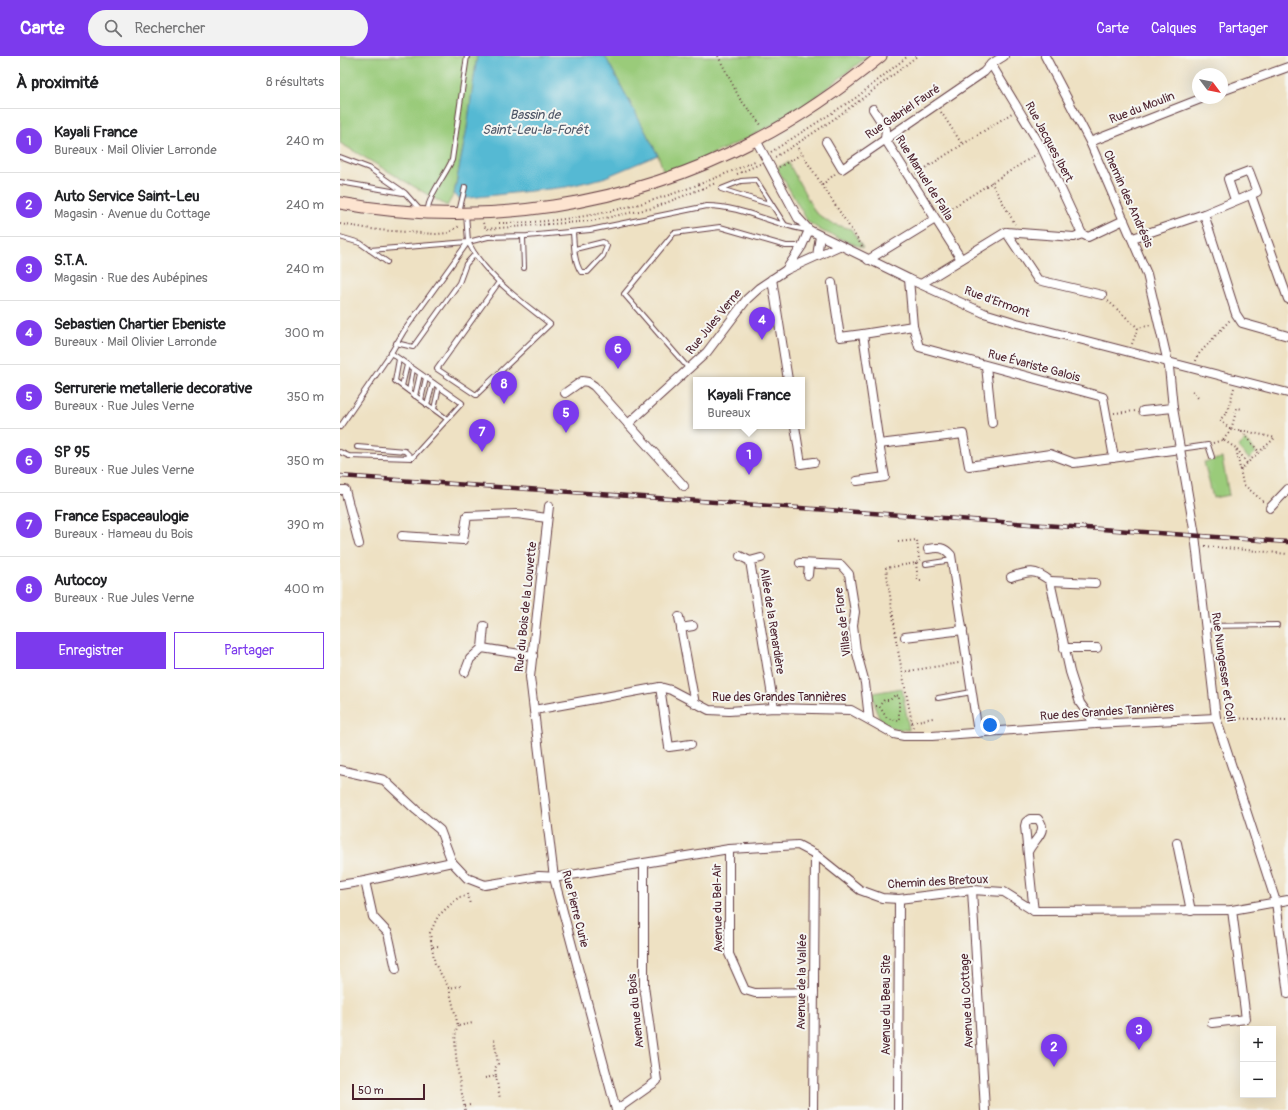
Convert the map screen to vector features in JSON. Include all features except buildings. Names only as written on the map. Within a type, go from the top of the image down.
[{"type":"street","points":[[340,203],[424,212],[462,213],[540,208],[613,194],[683,173],[756,140],[824,100],[881,56]]},
{"type":"street","name":"Rue Gabriel Fauré","points":[[842,169],[935,104],[984,72],[991,64],[1004,56]]},
{"type":"street","name":"Chemin des Andrésis","points":[[1045,56],[1090,142],[1133,238],[1147,274],[1167,361]]},
{"type":"street","name":"Rue Jacques Ibert","points":[[991,64],[1043,150],[1082,234]]},
{"type":"street","points":[[1228,89],[1288,67]]},
{"type":"street","name":"Rue du Moulin","points":[[1090,142],[1192,103]]},
{"type":"street","name":"Rue Manuel de Falla","points":[[873,109],[886,129],[885,139],[961,259]]},
{"type":"street","name":"Rue d'Ermont","points":[[756,140],[798,218],[809,230],[839,246],[984,312],[1017,323],[1288,393]]},
{"type":"street","points":[[826,142],[842,169]]},
{"type":"street","points":[[1133,238],[1204,214],[1257,192],[1249,171],[1228,179],[1235,200]]},
{"type":"street","points":[[1251,195],[1288,299]]},
{"type":"street","points":[[1204,214],[1236,314],[1242,323],[1288,336]]},
{"type":"street","points":[[869,259],[935,219]]},
{"type":"street","points":[[921,284],[1006,232],[1074,237],[1082,234],[1088,237],[1124,220]]},
{"type":"street","name":"Rue Jules Verne","points":[[786,270],[802,246],[809,230]]},
{"type":"street","points":[[1006,232],[1038,280],[1102,295]]},
{"type":"street","points":[[817,256],[820,236]]},
{"type":"street","name":"Rue Jules Verne","points":[[628,424],[689,370],[721,336],[747,299],[786,270],[839,246]]},
{"type":"street","points":[[772,279],[788,377]]},
{"type":"street","name":"Rue Évariste Galois","points":[[909,279],[914,326],[920,347],[1103,397],[1114,458]]},
{"type":"street","points":[[832,283],[840,337],[914,326]]},
{"type":"street","points":[[857,481],[885,477],[863,334]]},
{"type":"street","name":"Rue Nungesser et Coli","points":[[1167,361],[1173,408],[1196,546],[1216,718],[1276,902],[1288,994]]},
{"type":"street","points":[[986,366],[992,423]]},
{"type":"street","points":[[566,393],[577,383],[588,382],[594,386],[684,486]]},
{"type":"street","points":[[1143,411],[1173,408]]},
{"type":"street","points":[[795,429],[801,464],[814,462]]},
{"type":"street","points":[[879,444],[963,434],[969,466],[1050,454],[1074,463],[1180,449]]},
{"type":"street","points":[[1270,508],[1288,489]]},
{"type":"street","points":[[340,490],[345,490],[359,544]]},
{"type":"street","name":"Rue du Bois de la Louvette","points":[[534,710],[530,677],[549,506]]},
{"type":"street","points":[[402,536],[463,540],[466,516],[517,514],[547,518]]},
{"type":"street","points":[[928,549],[938,547],[946,549],[952,555],[978,733]]},
{"type":"street","points":[[740,556],[750,561],[761,558]]},
{"type":"street","name":"Allée de la Renardière","points":[[750,561],[774,708]]},
{"type":"street","name":"Villas de Flore","points":[[800,563],[841,565],[849,574],[855,612],[853,626],[856,650],[865,683],[869,707],[869,719]]},
{"type":"street","points":[[808,575],[809,564]]},
{"type":"street","points":[[1012,577],[1033,571],[1042,574],[1050,581],[1064,648],[1080,703],[1095,724]]},
{"type":"street","points":[[1050,581],[1095,583]]},
{"type":"street","points":[[679,617],[695,704]]},
{"type":"street","points":[[465,672],[470,659],[482,648],[484,626]]},
{"type":"street","points":[[681,628],[693,626]]},
{"type":"street","points":[[905,638],[963,630]]},
{"type":"street","points":[[482,648],[532,656]]},
{"type":"street","points":[[1064,648],[1096,648]]},
{"type":"street","points":[[534,710],[660,687],[669,747],[691,744]]},
{"type":"street","name":"Rue des Grandes Tannières","points":[[660,687],[671,690],[695,704],[709,710],[716,711],[774,708],[851,710],[894,734],[914,736],[978,733],[1095,724],[1216,718]]},
{"type":"street","name":"Rue Pierre Curie","points":[[534,710],[554,878],[616,1110]]},
{"type":"street","points":[[340,770],[384,780],[440,830],[452,862],[366,881],[340,885]]},
{"type":"street","points":[[1177,843],[1190,911]]},
{"type":"street","name":"Chemin des Bretoux","points":[[452,862],[467,878],[485,885],[539,876],[554,878],[729,849],[798,846],[815,854],[860,890],[882,898],[899,899],[972,890],[1004,892],[1034,911]]},
{"type":"street","name":"Avenue du Bel-Air","points":[[729,849],[729,954],[745,990],[755,993],[814,992]]},
{"type":"street","points":[[1028,852],[1034,911],[1232,910],[1288,900]]},
{"type":"street","name":"Avenue de la Vallée","points":[[813,1110],[815,854]]},
{"type":"street","name":"Avenue du Bois","points":[[616,1110],[657,1081],[644,986],[644,863]]},
{"type":"street","points":[[366,881],[373,917],[388,933],[396,969]]},
{"type":"street","name":"Avenue du Cottage","points":[[972,890],[985,1110]]},
{"type":"street","name":"Avenue du Beau Site","points":[[898,1110],[899,899]]},
{"type":"street","points":[[1212,1023],[1246,1019],[1232,910]]},
{"type":"lane","points":[[340,157],[369,168],[405,193],[424,212],[428,200],[446,175],[452,160],[467,56]]},
{"type":"lane","points":[[772,205],[721,189],[741,181],[756,180],[785,225]]},
{"type":"lane","points":[[340,182],[405,193]]},
{"type":"lane","points":[[465,187],[462,213],[468,242],[474,254],[499,282],[550,324],[476,396],[437,369],[499,282]]},
{"type":"lane","points":[[370,250],[468,242],[488,237],[522,236],[590,230],[707,206],[721,206],[735,209],[785,225],[809,230]]},
{"type":"lane","points":[[689,370],[624,294],[674,232],[720,227],[786,246],[802,246]]},
{"type":"lane","points":[[572,232],[577,267],[581,272],[588,272],[603,256],[607,246],[603,242],[575,250]]},
{"type":"lane","points":[[522,236],[524,268]]},
{"type":"lane","points":[[340,237],[360,243],[387,262]]},
{"type":"lane","points":[[340,427],[391,353],[396,343],[468,242]]},
{"type":"lane","points":[[396,343],[413,347],[460,284],[466,264],[474,254]]},
{"type":"lane","points":[[340,452],[349,456],[412,458],[462,403],[391,353]]},
{"type":"lane","points":[[399,359],[395,381],[447,419]]},
{"type":"lane","points":[[402,386],[407,364]]},
{"type":"lane","points":[[409,391],[413,369]]},
{"type":"lane","points":[[415,396],[420,374]]},
{"type":"lane","points":[[421,400],[426,378]]},
{"type":"lane","points":[[427,404],[433,383]]},
{"type":"lane","points":[[434,409],[439,387]]},
{"type":"lane","points":[[1180,449],[1208,445],[1212,457]]},
{"type":"lane","points":[[357,447],[405,451],[412,458]]},
{"type":"lane","points":[[925,562],[953,560]]},
{"type":"lane","points":[[1205,626],[1277,625]]},
{"type":"lane","points":[[938,698],[972,692]]},
{"type":"path","points":[[718,56],[740,99],[759,121],[767,134]]},
{"type":"path","points":[[771,152],[857,97],[908,56]]},
{"type":"path","points":[[732,176],[768,161],[829,124],[866,98],[917,56]]},
{"type":"path","points":[[935,104],[962,144]]},
{"type":"path","points":[[910,178],[1018,110]]},
{"type":"path","points":[[798,148],[869,259]]},
{"type":"path","points":[[935,219],[1043,150]]},
{"type":"path","points":[[773,171],[802,154]]},
{"type":"path","points":[[822,185],[842,169]]},
{"type":"path","points":[[483,223],[486,229],[591,221],[653,208],[719,182]]},
{"type":"path","points":[[991,182],[1020,233]]},
{"type":"path","points":[[1102,295],[1138,328]]},
{"type":"path","points":[[1194,368],[1197,356],[1236,314]]},
{"type":"path","points":[[1138,328],[1158,322]]},
{"type":"path","points":[[1128,352],[1138,328]]},
{"type":"path","points":[[1237,380],[1227,412],[1220,420],[1231,430],[1241,430],[1275,438],[1240,470]]},
{"type":"path","points":[[1192,391],[1199,399]]},
{"type":"path","points":[[1208,445],[1223,440],[1231,430],[1237,408],[1243,409]]},
{"type":"path","points":[[1107,414],[1143,411]]},
{"type":"path","points":[[1241,430],[1259,452]]},
{"type":"path","points":[[1223,440],[1236,448],[1247,463]]},
{"type":"path","points":[[1236,448],[1243,484],[1270,508]]},
{"type":"path","points":[[898,542],[916,540],[918,581],[921,581]]},
{"type":"path","points":[[1196,546],[1288,554]]},
{"type":"path","points":[[918,560],[925,562]]},
{"type":"path","points":[[914,736],[902,672],[886,568],[916,563]]},
{"type":"path","points":[[902,672],[968,661]]},
{"type":"path","points":[[869,707],[879,706],[884,700],[890,700],[894,695],[899,696],[899,721],[887,718],[879,706]]},
{"type":"path","points":[[912,722],[933,718]]},
{"type":"path","points":[[1216,718],[1288,720]]},
{"type":"path","points":[[465,1110],[457,1061],[455,1032],[458,1026],[449,988],[435,964],[430,933],[438,916],[459,897],[468,895],[470,905]]},
{"type":"path","points":[[432,947],[438,946]]},
{"type":"path","points":[[449,988],[461,986]]},
{"type":"path","points":[[458,1026],[473,1023]]},
{"type":"path","points":[[494,1039],[498,1064],[495,1068],[500,1099]]},
{"type":"path","points":[[485,1078],[496,1076]]},
{"type":"path","points":[[465,1106],[470,1105]]},
{"type":"green space","points":[[340,56],[477,56],[467,128],[454,194],[447,206],[340,143]]},
{"type":"green space","points":[[605,56],[868,56],[799,110],[752,136],[665,176],[658,155]]},
{"type":"green space","points":[[788,162],[815,212],[830,223],[851,229],[863,248],[822,231],[808,222],[777,168]]},
{"type":"green space","points":[[1245,440],[1256,452],[1249,459],[1238,447]]},
{"type":"green space","points":[[1222,458],[1229,495],[1213,498],[1204,462]]},
{"type":"green space","points":[[902,688],[909,730],[892,727],[881,720],[874,702],[873,693]]},
{"type":"water","name":"Bassin de Saint-Leu-la-Forêt","points":[[477,56],[605,56],[658,155],[603,178],[566,187],[460,199],[454,194],[467,128]]},
{"type":"railway","points":[[340,476],[1288,542]]},
{"type":"place","name":"Sebastien Chartier Ebeniste","points":[[762,340]]},
{"type":"place","name":"SP 95","points":[[618,369]]},
{"type":"place","name":"Autocoy","points":[[504,404]]},
{"type":"place","name":"Serrurerie metallerie decorative","points":[[566,433]]},
{"type":"place","name":"France Espaceaulogie","points":[[482,452]]},
{"type":"place","name":"Kayali France","points":[[749,475]]},
{"type":"place","name":"S.T.A.","points":[[1139,1050]]},
{"type":"place","name":"Auto Service Saint-Leu","points":[[1054,1067]]}]
